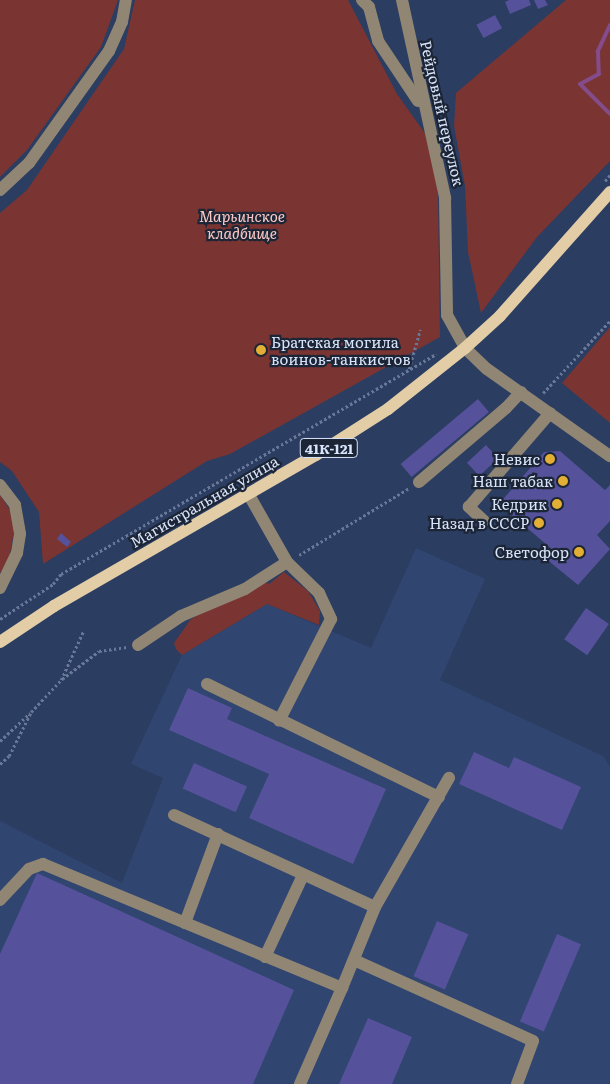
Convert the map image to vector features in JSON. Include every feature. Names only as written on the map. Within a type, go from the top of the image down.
[{"type":"main road","name":"Магистральная улица","points":[[0,642],[54,606],[249,495],[357,430],[465,348],[536,278],[610,192]]},
{"type":"street","points":[[0,190],[29,163],[109,51],[122,22],[126,0]]},
{"type":"street","points":[[362,0],[369,7],[378,41],[415,94],[429,125]]},
{"type":"street","name":"Рейдовый переулок","points":[[402,0],[445,198],[447,315],[465,348]]},
{"type":"street","points":[[465,348],[521,392],[610,455]]},
{"type":"street","points":[[419,482],[506,408],[521,392]]},
{"type":"street","points":[[484,520],[469,507],[550,413]]},
{"type":"street","points":[[0,485],[14,505],[20,534],[17,553],[0,588]]},
{"type":"street","points":[[249,495],[286,562],[319,593],[331,619],[279,721]]},
{"type":"street","points":[[138,645],[181,616],[245,589],[286,562]]},
{"type":"street","points":[[207,684],[279,721],[439,797]]},
{"type":"street","points":[[300,1084],[375,908],[450,778]]},
{"type":"street","points":[[174,815],[375,908]]},
{"type":"street","points":[[185,923],[218,834]]},
{"type":"street","points":[[0,900],[29,869],[43,864],[342,988]]},
{"type":"street","points":[[265,957],[304,874]]},
{"type":"street","points":[[354,960],[533,1041],[517,1084]]},
{"type":"path","points":[[535,402],[610,321]]},
{"type":"path","points":[[0,619],[54,584],[61,574],[409,370],[420,330]]},
{"type":"path","points":[[286,562],[419,482]]},
{"type":"path","points":[[61,680],[82,632]]},
{"type":"path","points":[[0,741],[61,680],[100,651],[138,645]]},
{"type":"path","points":[[0,764],[9,756],[31,712]]},
{"type":"shaded area","points":[[416,548],[485,579],[440,680],[603,756],[610,767],[610,1084],[0,1084],[0,821],[122,883],[163,778],[131,764],[182,655],[267,604],[371,648]]},
{"type":"green space","points":[[0,0],[118,0],[101,47],[27,150],[0,177]]},
{"type":"green space","name":"Марьинское кладбище","points":[[135,0],[348,0],[397,94],[429,139],[438,195],[440,337],[230,454],[207,461],[43,564],[39,512],[12,471],[0,462],[0,213],[27,190],[124,49]]},
{"type":"green space","points":[[566,0],[610,0],[610,161],[537,237],[481,313],[468,252],[465,186],[454,126],[456,93]]},
{"type":"green space","points":[[610,327],[610,423],[562,383]]},
{"type":"green space","points":[[0,495],[16,519],[9,560],[0,573]]},
{"type":"green space","points":[[284,572],[308,591],[320,611],[319,625],[267,604],[182,655],[176,649],[174,643],[191,619],[262,581],[269,584]]},
{"type":"building","points":[[509,0],[529,0],[531,5],[510,14],[505,2]]},
{"type":"building","points":[[534,0],[545,0],[548,5],[538,9]]},
{"type":"building","points":[[495,15],[502,28],[484,38],[476,25]]},
{"type":"building","points":[[478,399],[489,412],[412,477],[401,464]]},
{"type":"building","points":[[486,445],[498,458],[479,476],[467,463]]},
{"type":"building","points":[[560,451],[605,490],[610,485],[610,521],[597,535],[610,549],[578,585],[545,558],[553,550],[499,504],[544,452]]},
{"type":"building","points":[[61,533],[71,542],[67,547],[57,539]]},
{"type":"building","points":[[586,608],[609,624],[587,655],[564,639]]},
{"type":"building","points":[[188,688],[232,708],[227,719],[386,789],[353,864],[249,818],[269,774],[169,730]]},
{"type":"building","points":[[474,752],[509,768],[514,757],[581,787],[562,830],[459,784]]},
{"type":"building","points":[[194,763],[247,787],[236,812],[183,789]]},
{"type":"building","points":[[37,873],[294,990],[253,1084],[0,1084],[0,954]]},
{"type":"building","points":[[437,921],[468,934],[445,990],[414,976]]},
{"type":"building","points":[[557,934],[581,944],[544,1032],[520,1021]]},
{"type":"building","points":[[368,1018],[412,1037],[392,1084],[339,1084]]},
{"type":"waterway","points":[[610,25],[598,51],[599,74],[580,84],[610,114]]},
{"type":"place","name":"Братская могила воинов-танкистов","points":[[261,350]]},
{"type":"place","name":"Невис","points":[[550,459]]},
{"type":"place","name":"Наш табак","points":[[563,481]]},
{"type":"place","name":"Кедрик","points":[[557,504]]},
{"type":"place","name":"Назад в СССР","points":[[539,523]]},
{"type":"place","name":"Светофор","points":[[579,552]]}]
